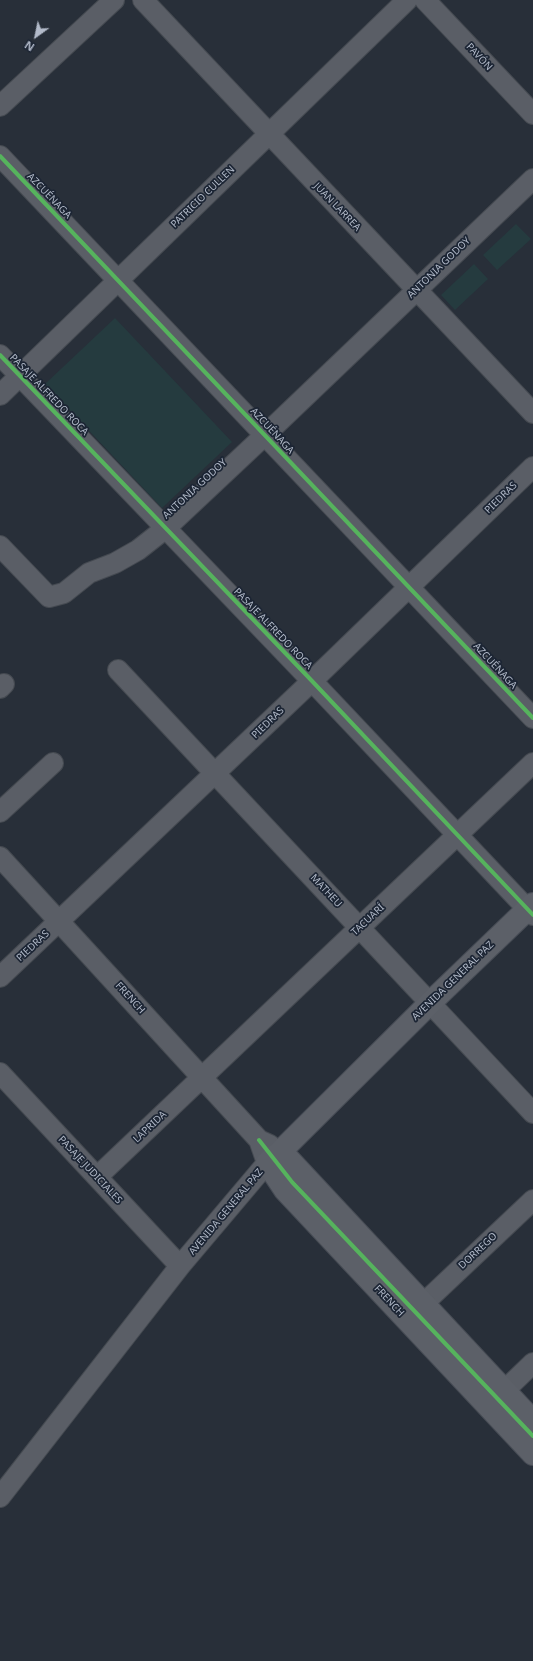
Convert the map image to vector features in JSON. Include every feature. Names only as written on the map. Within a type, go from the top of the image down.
[{"type":"main road","name":"AVENIDA GENERAL PAZ","points":[[274,1157],[430,1003],[531,909]]},
{"type":"main road","name":"FRENCH","points":[[274,1157],[424,1303],[533,1421]]},
{"type":"main road","name":"FRENCH","points":[[274,1157],[285,1190],[533,1454]]},
{"type":"street","points":[[0,106],[114,0]]},
{"type":"street","name":"JUAN LARREA","points":[[143,0],[533,413]]},
{"type":"street","name":"PATRICIO CULLEN","points":[[0,395],[408,0]]},
{"type":"street","name":"PAVÓN","points":[[425,0],[533,114]]},
{"type":"street","name":"AZCUÉNAGA","points":[[0,156],[533,718]]},
{"type":"street","name":"ANTONIA GODOY","points":[[0,546],[50,597],[64,593],[89,573],[115,563],[138,550],[166,528],[533,179]]},
{"type":"street","name":"PASAJE ALFREDO ROCA","points":[[0,355],[458,835],[531,909]]},
{"type":"street","name":"PIEDRAS","points":[[0,977],[312,681],[533,467]]},
{"type":"street","name":"MATHEU","points":[[118,670],[360,927],[533,1114]]},
{"type":"street","points":[[0,812],[53,763]]},
{"type":"street","name":"TACUARÍ","points":[[202,1077],[533,763]]},
{"type":"street","name":"FRENCH","points":[[0,857],[274,1157]]},
{"type":"street","name":"PASAJE JUDICIALES","points":[[0,1073],[180,1266]]},
{"type":"street","name":"LAPRIDA","points":[[97,1176],[202,1077]]},
{"type":"street","name":"AVENIDA GENERAL PAZ","points":[[0,1498],[180,1266],[274,1157]]},
{"type":"street","name":"DORREGO","points":[[424,1303],[533,1200]]},
{"type":"street","points":[[505,1390],[533,1363]]},
{"type":"green space","points":[[516,224],[531,239],[497,270],[483,255]]},
{"type":"green space","points":[[474,264],[488,279],[455,310],[441,295]]},
{"type":"green space","points":[[115,318],[232,442],[162,508],[45,384]]},
{"type":"cycle path","points":[[0,156],[533,718]]},
{"type":"cycle path","points":[[0,355],[312,681],[533,915]]},
{"type":"cycle path","points":[[259,1140],[292,1182],[533,1436]]}]
